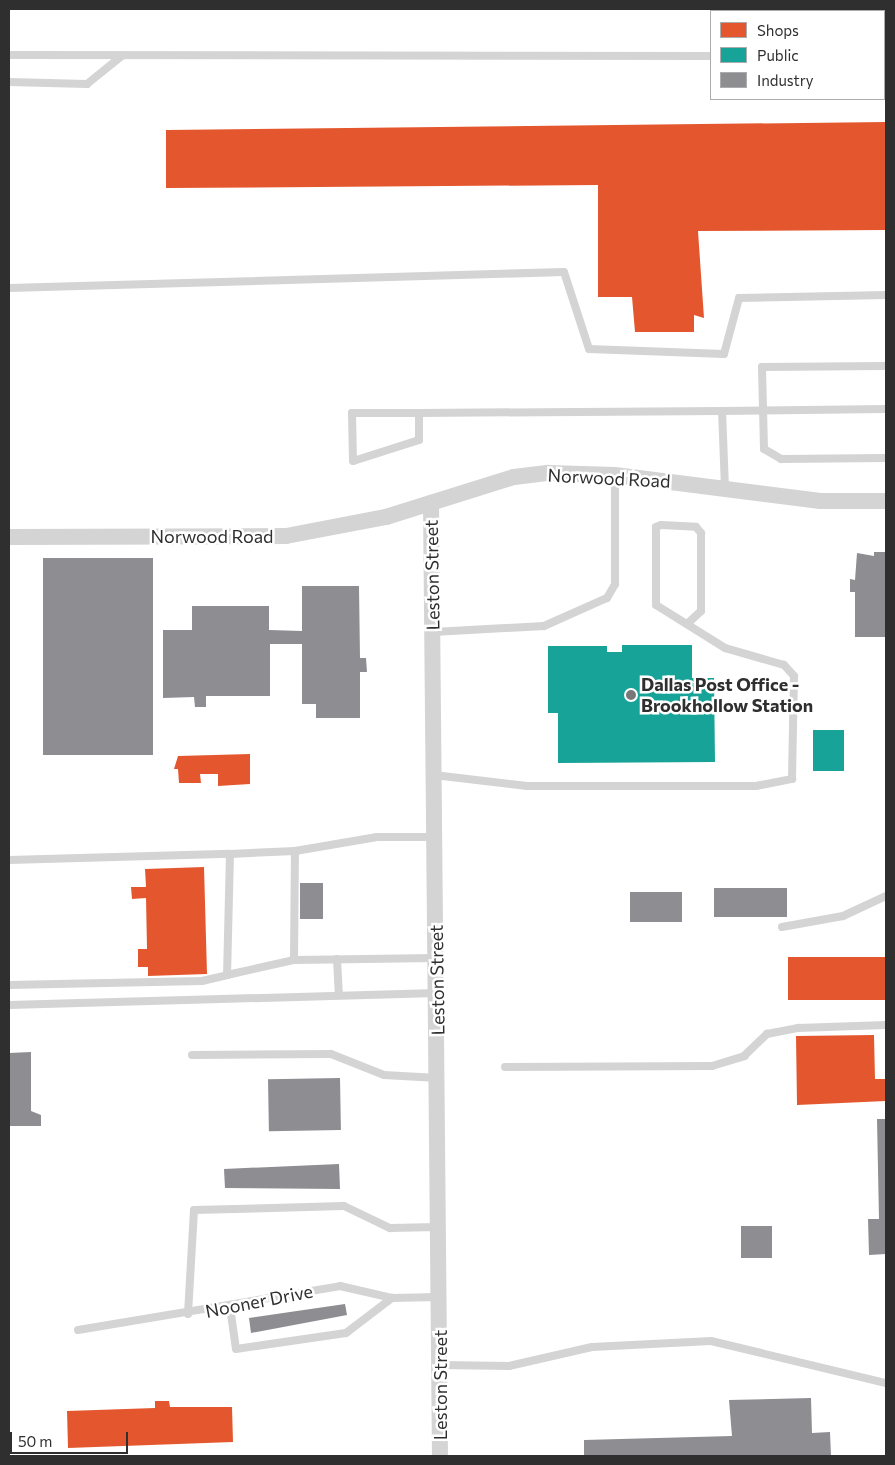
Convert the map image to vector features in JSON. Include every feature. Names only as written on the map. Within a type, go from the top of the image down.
[{"type":"street","name":"Norwood Road","points":[[9,537],[286,536],[340,528],[431,503],[514,477],[615,475],[820,501],[886,501]]},
{"type":"street","name":"Leston Street","points":[[431,503],[440,1227],[440,1456]]},
{"type":"lane","points":[[9,55],[710,56]]},
{"type":"lane","points":[[9,82],[87,84],[123,55]]},
{"type":"lane","points":[[9,288],[564,272],[589,349],[724,354],[738,298],[886,295]]},
{"type":"lane","points":[[886,366],[762,367],[764,449],[781,459],[886,458]]},
{"type":"lane","points":[[419,412],[419,440],[353,461],[352,413],[419,412],[886,409]]},
{"type":"lane","points":[[722,410],[725,488]]},
{"type":"lane","points":[[432,632],[544,626],[607,598],[614,584],[615,475]]},
{"type":"lane","points":[[434,775],[537,786],[756,786],[792,779],[794,676],[784,665],[725,648],[656,605],[656,528],[661,525],[696,526],[701,533],[701,611],[687,624]]},
{"type":"lane","points":[[9,860],[295,851],[377,837],[435,837]]},
{"type":"lane","points":[[294,960],[295,851]]},
{"type":"lane","points":[[227,975],[230,854]]},
{"type":"lane","points":[[782,927],[843,916],[886,896]]},
{"type":"lane","points":[[9,985],[202,981],[294,960],[436,958]]},
{"type":"lane","points":[[337,959],[339,995]]},
{"type":"lane","points":[[9,1005],[437,992]]},
{"type":"lane","points":[[505,1067],[712,1066],[744,1056],[767,1034],[798,1028],[886,1025]]},
{"type":"lane","points":[[192,1055],[331,1054],[384,1075],[438,1078]]},
{"type":"lane","points":[[188,1314],[194,1210],[344,1206],[390,1228],[440,1227]]},
{"type":"lane","name":"Nooner Drive","points":[[78,1330],[188,1314],[340,1286],[392,1298],[440,1297]]},
{"type":"lane","points":[[230,1306],[236,1349],[346,1334],[392,1298]]},
{"type":"lane","points":[[440,1366],[508,1366],[592,1346],[711,1341],[886,1384]]},
{"type":"building: Shops","points":[[886,122],[886,230],[698,231],[704,318],[694,315],[694,332],[635,332],[632,297],[598,297],[598,185],[166,188],[166,130]]},
{"type":"building: Shops","points":[[250,754],[250,784],[218,786],[218,774],[200,774],[201,783],[179,783],[178,769],[174,769],[178,756]]},
{"type":"building: Shops","points":[[204,867],[207,974],[148,976],[148,967],[138,967],[138,949],[147,949],[146,898],[132,899],[131,887],[146,887],[145,869]]},
{"type":"building: Shops","points":[[788,957],[886,957],[886,1000],[788,1000]]},
{"type":"building: Shops","points":[[874,1035],[875,1079],[886,1079],[886,1101],[797,1105],[796,1036]]},
{"type":"building: Shops","points":[[155,1401],[169,1401],[170,1407],[232,1407],[233,1442],[68,1448],[67,1411],[155,1408]]},
{"type":"building: Public","name":"Dallas Post Office - Brookhollow Station","points":[[622,645],[692,645],[692,678],[714,678],[715,762],[558,763],[558,713],[548,713],[548,646],[607,646],[607,652],[622,652]]},
{"type":"building: Public","points":[[813,730],[844,730],[844,771],[813,771]]},
{"type":"building: Industry","points":[[874,552],[886,552],[886,637],[855,637],[855,592],[850,592],[850,579],[855,580],[857,553],[874,556]]},
{"type":"building: Industry","points":[[43,558],[153,558],[153,755],[43,755]]},
{"type":"building: Industry","points":[[302,586],[359,586],[360,658],[366,658],[367,672],[360,672],[360,718],[316,718],[316,704],[302,704],[302,644],[270,644],[270,696],[206,696],[206,707],[195,707],[194,697],[163,698],[163,630],[192,630],[192,606],[269,606],[269,630],[302,631]]},
{"type":"building: Industry","points":[[300,883],[323,883],[323,919],[300,919]]},
{"type":"building: Industry","points":[[714,888],[787,888],[787,917],[714,917]]},
{"type":"building: Industry","points":[[630,892],[682,892],[682,922],[630,922]]},
{"type":"building: Industry","points":[[31,1052],[31,1111],[41,1115],[41,1126],[9,1126],[9,1053]]},
{"type":"building: Industry","points":[[340,1078],[341,1130],[269,1131],[268,1079]]},
{"type":"building: Industry","points":[[877,1119],[886,1119],[886,1254],[869,1255],[868,1219],[879,1219]]},
{"type":"building: Industry","points":[[339,1164],[340,1189],[225,1188],[224,1169]]},
{"type":"building: Industry","points":[[741,1226],[772,1226],[772,1258],[741,1258]]},
{"type":"building: Industry","points":[[345,1304],[347,1315],[251,1333],[249,1318]]},
{"type":"building: Industry","points":[[811,1398],[812,1433],[830,1432],[831,1456],[584,1456],[584,1440],[732,1436],[729,1400]]},
{"type":"place","name":"Dallas Post Office - Brookhollow Station","points":[[631,695]]}]
